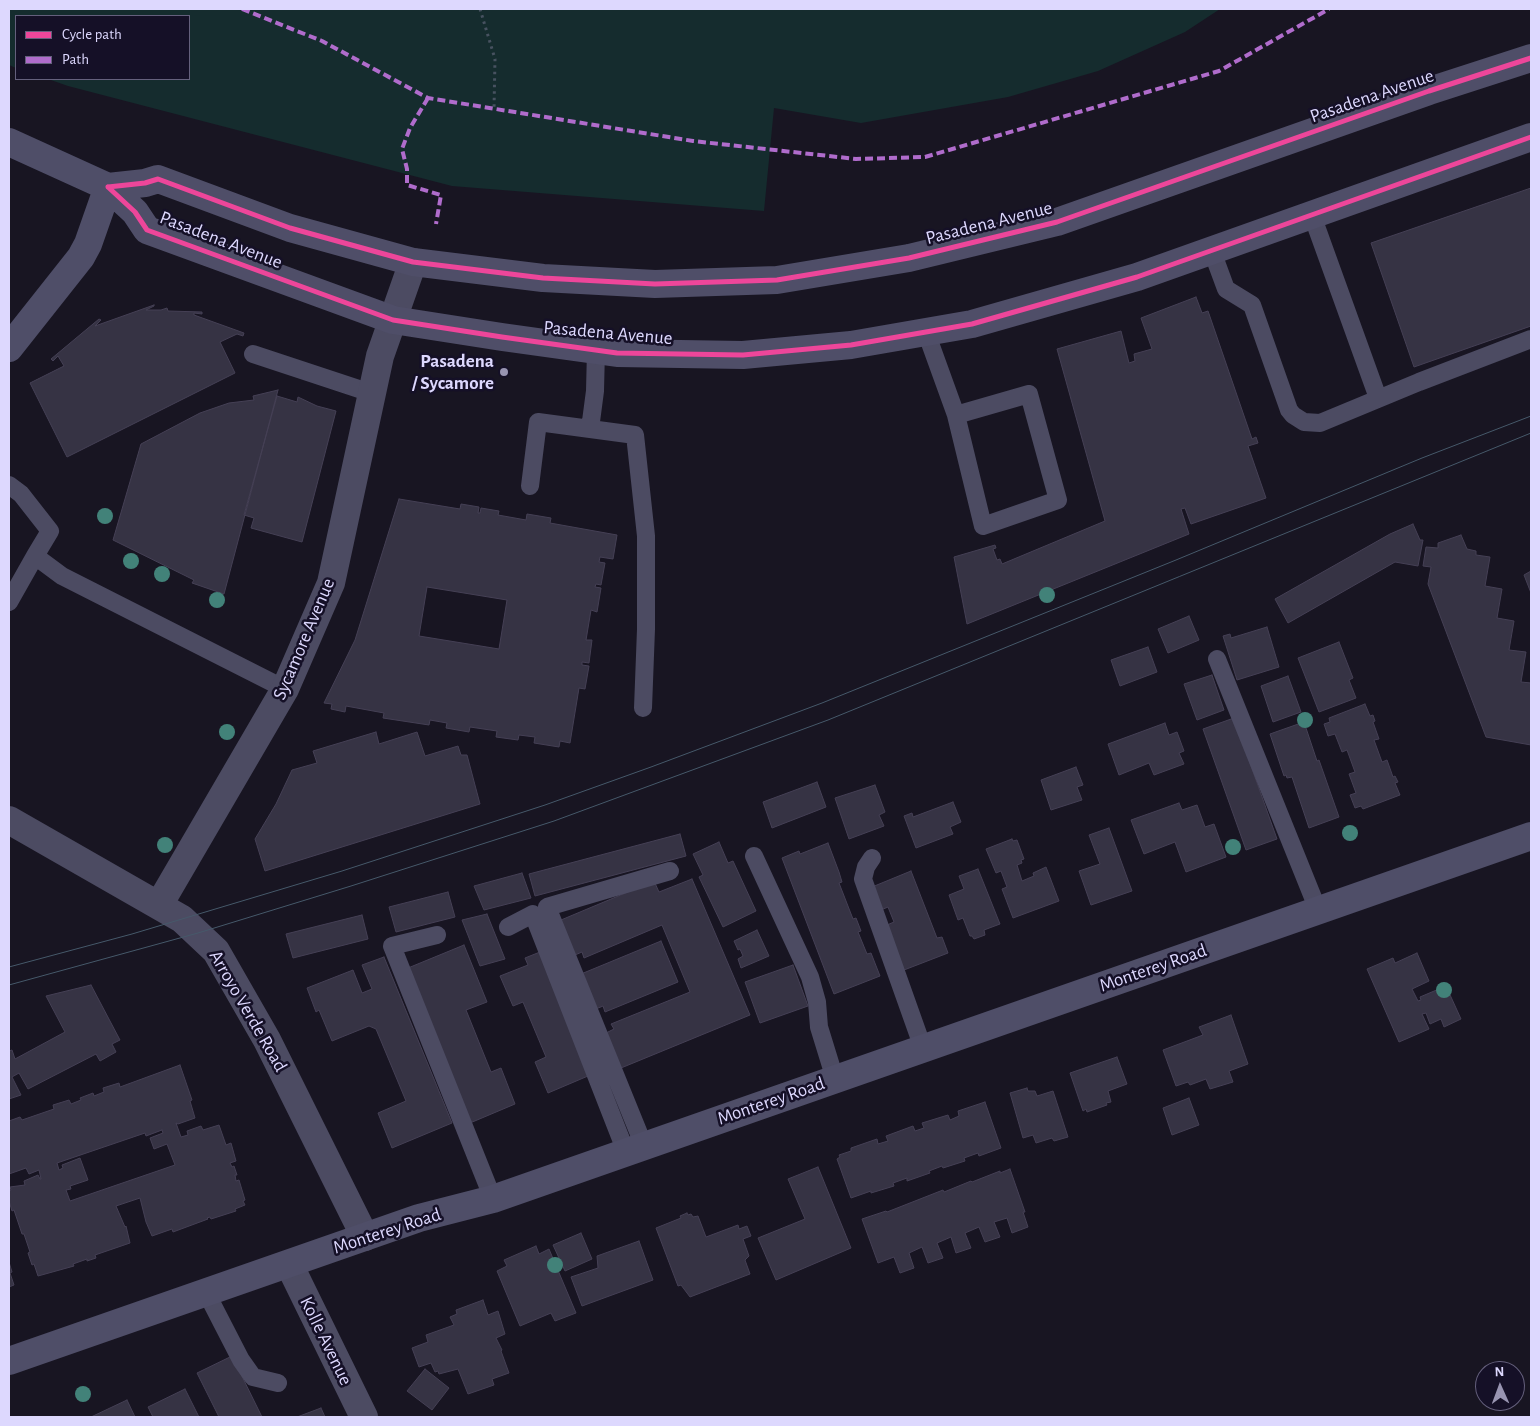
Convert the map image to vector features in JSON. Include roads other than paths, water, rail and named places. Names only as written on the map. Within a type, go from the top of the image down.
[{"type":"main road","name":"Pasadena Avenue","points":[[108,187],[145,183],[158,179],[290,228],[414,262],[543,278],[655,284],[778,280],[909,258],[1057,222],[1531,58]]},
{"type":"main road","name":"Pasadena Avenue","points":[[9,142],[108,187],[135,212],[147,230],[393,320],[617,353],[742,355],[851,345],[972,324],[1137,277],[1531,137]]},
{"type":"main road","points":[[9,348],[81,257],[88,244],[108,187]]},
{"type":"main road","name":"Monterey Road","points":[[9,1361],[419,1218],[493,1199],[1531,836]]},
{"type":"street","name":"Sycamore Avenue","points":[[159,905],[285,689],[331,583],[380,356],[414,262]]},
{"type":"street","name":"Arroyo Verde Road","points":[[9,820],[182,918],[216,951],[267,1040],[365,1237]]},
{"type":"street","name":"Kolle Avenue","points":[[289,1264],[364,1417]]},
{"type":"lane","points":[[1312,215],[1378,398]]},
{"type":"lane","points":[[1212,251],[1226,289],[1252,305],[1289,410],[1304,422],[1320,423],[1378,398],[1531,339]]},
{"type":"lane","points":[[926,332],[956,415],[983,526],[1058,500],[1029,394],[956,415]]},
{"type":"lane","points":[[590,429],[596,391],[596,350]]},
{"type":"lane","points":[[252,354],[371,393]]},
{"type":"lane","points":[[530,486],[538,422],[635,435],[646,536],[646,629],[643,708]]},
{"type":"lane","points":[[9,485],[21,494],[50,531],[9,602]]},
{"type":"lane","points":[[35,556],[62,576],[285,689]]},
{"type":"lane","points":[[1217,659],[1318,910]]},
{"type":"lane","points":[[754,856],[810,977],[819,1026],[835,1079]]},
{"type":"lane","points":[[872,858],[866,867],[863,879],[923,1048]]},
{"type":"lane","points":[[635,1149],[547,907],[670,871]]},
{"type":"lane","points":[[508,927],[533,914],[635,1149]]},
{"type":"lane","points":[[437,935],[392,946],[493,1199]]},
{"type":"lane","points":[[206,1292],[241,1360],[253,1377],[278,1383]]},
{"type":"tram line","points":[[9,967],[132,934],[342,871],[545,805],[651,767],[822,703],[1422,458],[1531,416]]},
{"type":"tram line","points":[[9,985],[198,933],[554,821],[828,720],[1531,433]]},
{"type":"place","name":"Pasadena / Sycamore","points":[[504,372]]}]
